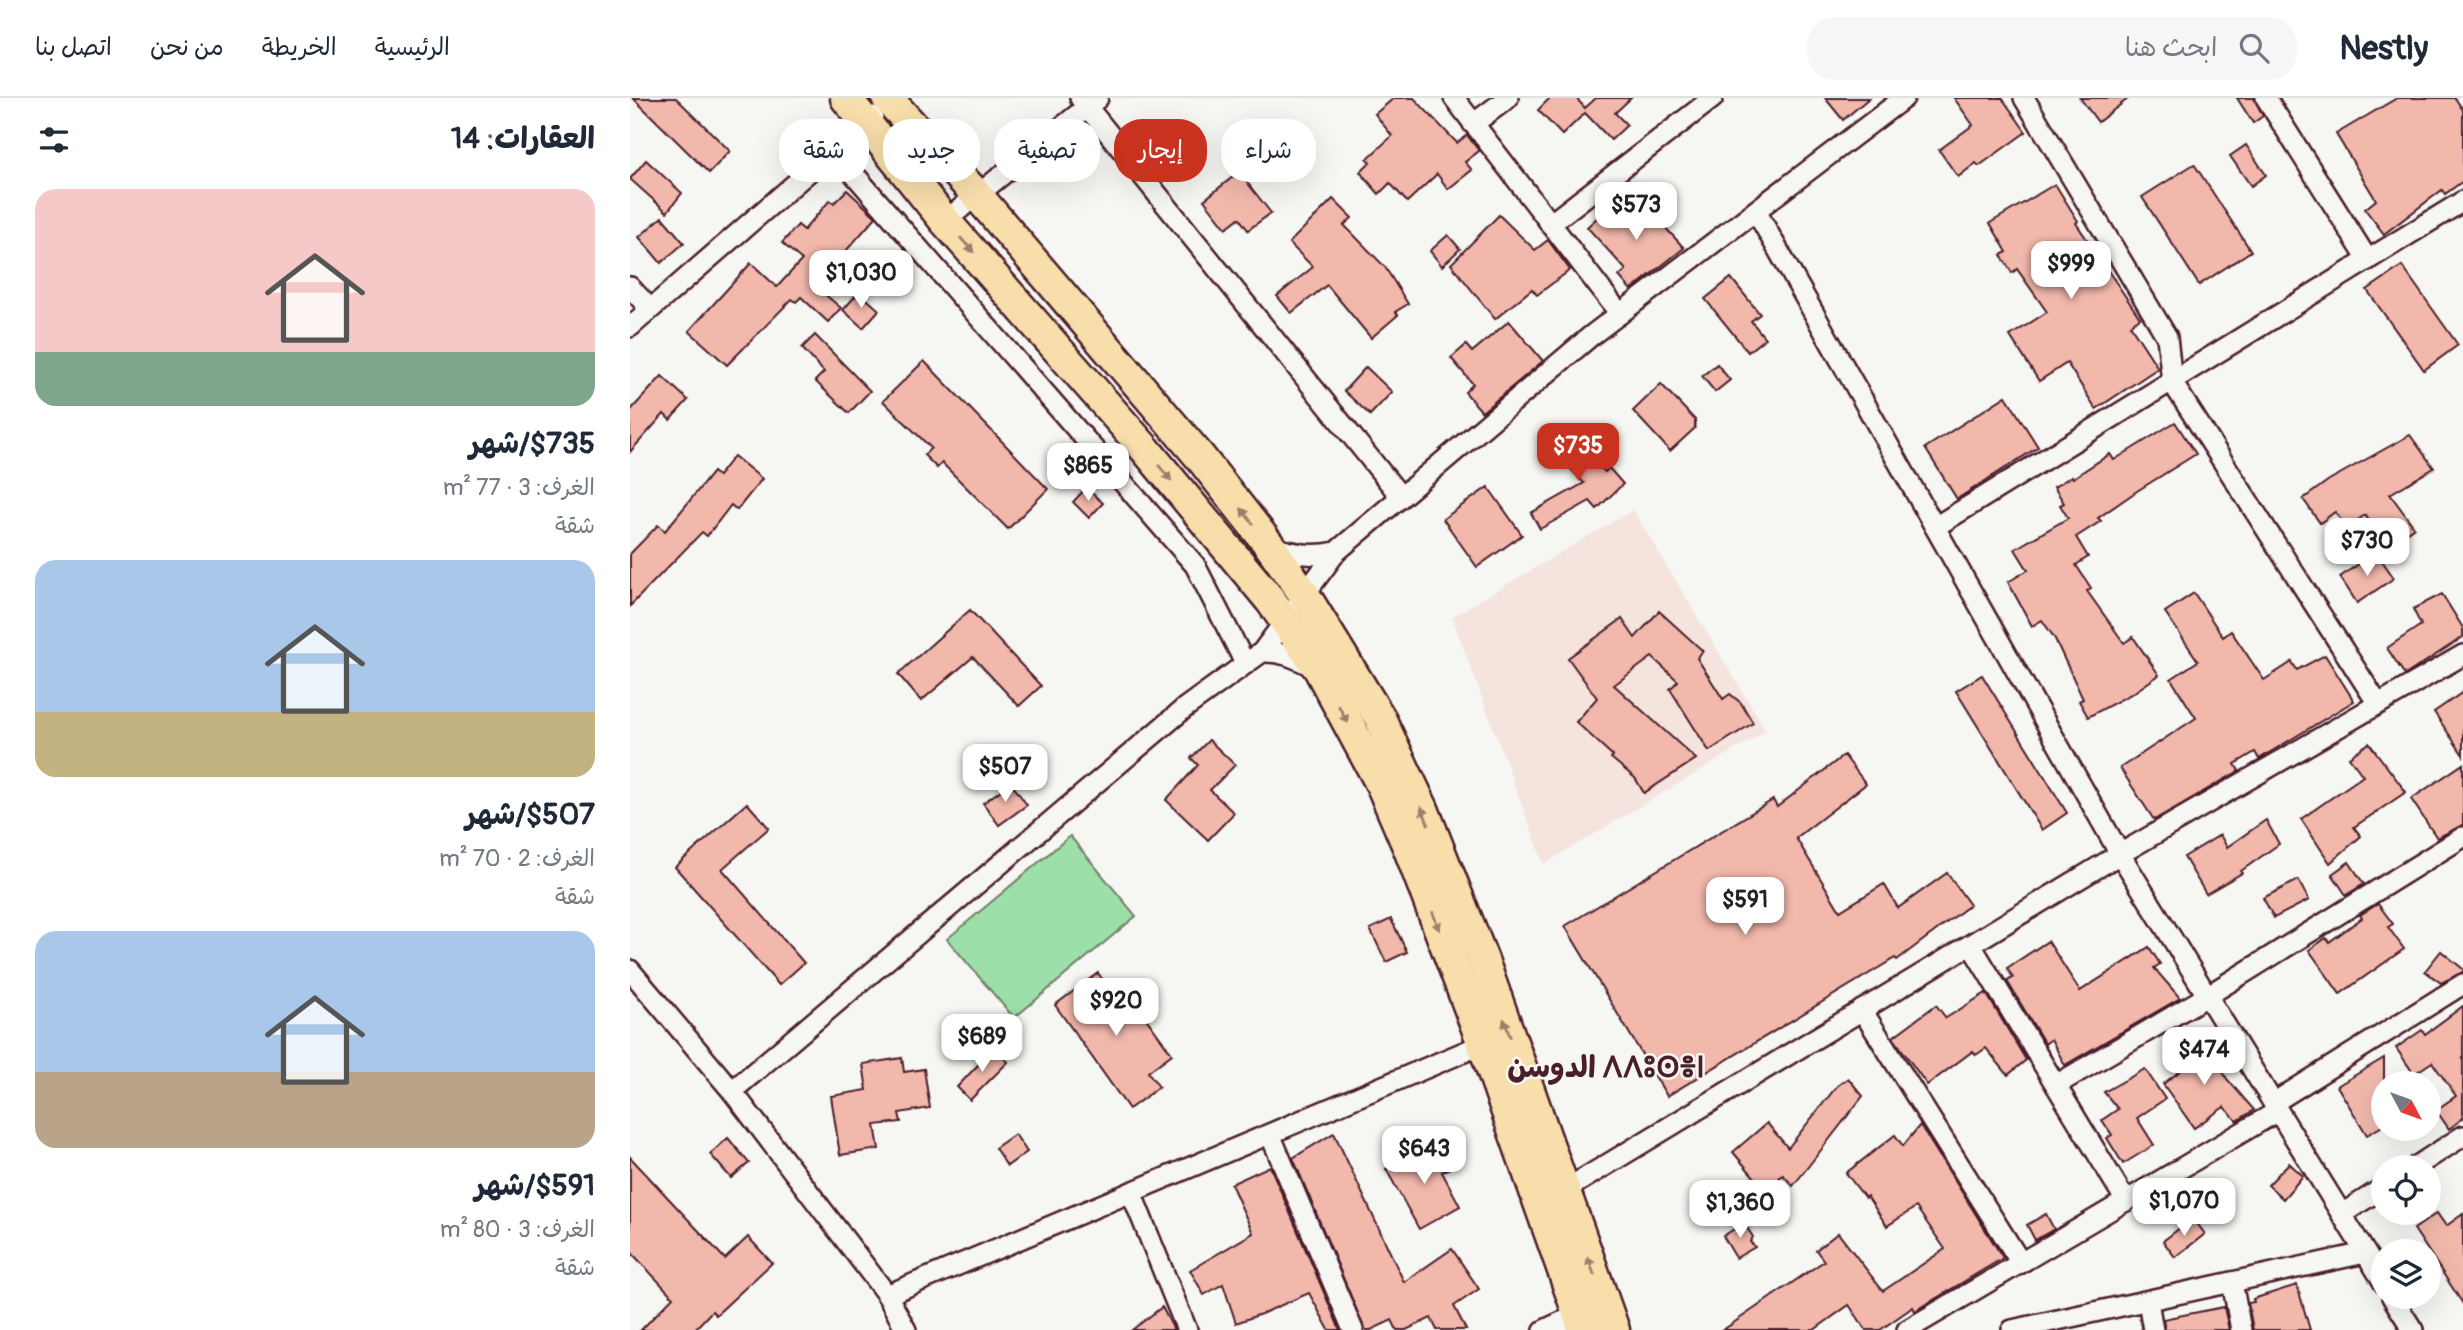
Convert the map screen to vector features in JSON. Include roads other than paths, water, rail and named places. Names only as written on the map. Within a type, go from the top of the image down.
[{"type":"main road","points":[[846,98],[862,119]]},
{"type":"main road","points":[[888,100],[977,195],[1200,457],[1304,594],[1380,718],[1423,809],[1483,960],[1614,1330]]},
{"type":"main road","points":[[869,128],[946,221],[1146,450],[1285,620],[1319,669],[1387,798],[1409,849],[1483,1044],[1581,1322]]},
{"type":"street","points":[[1454,98],[1620,314]]},
{"type":"street","points":[[1473,124],[1508,98]]},
{"type":"street","points":[[1550,224],[1713,98]]},
{"type":"street","points":[[732,1091],[1186,707],[1254,657],[1336,552],[1592,335],[1904,98]]},
{"type":"street","points":[[2024,98],[2167,337],[2172,382],[2378,704]]},
{"type":"street","points":[[2266,98],[2368,260]]},
{"type":"street","points":[[869,119],[888,100]]},
{"type":"street","points":[[946,221],[1089,101],[1401,497]]},
{"type":"street","points":[[630,327],[796,182]]},
{"type":"street","points":[[861,182],[1195,565],[1254,657]]},
{"type":"street","points":[[1935,527],[2463,201]]},
{"type":"street","points":[[1756,211],[2120,854],[2371,1262]]},
{"type":"street","points":[[630,287],[650,309]]},
{"type":"street","points":[[1270,546],[1293,554],[1315,556],[1336,552]]},
{"type":"street","points":[[1328,632],[1323,604],[1323,582],[1336,552]]},
{"type":"street","points":[[1254,657],[1275,651],[1319,669]]},
{"type":"street","points":[[1565,1190],[2120,854],[2463,655]]},
{"type":"street","points":[[2056,1086],[2463,837]]},
{"type":"street","points":[[1971,944],[2126,1201]]},
{"type":"street","points":[[630,970],[732,1091],[887,1295],[906,1330]]},
{"type":"street","points":[[1908,1330],[2126,1201],[2276,1107],[2463,984]]},
{"type":"street","points":[[1862,1010],[2021,1263]]},
{"type":"street","points":[[887,1295],[1483,1044]]},
{"type":"street","points":[[1270,1134],[1353,1330]]},
{"type":"street","points":[[2434,1155],[2463,1136]]},
{"type":"street","points":[[1131,1192],[1187,1330]]},
{"type":"street","points":[[2342,1214],[2371,1195]]},
{"type":"street","points":[[2012,1330],[2056,1325],[2148,1301],[2365,1253]]},
{"type":"street","points":[[2232,1282],[2241,1330]]},
{"type":"street","points":[[2148,1301],[2153,1330]]},
{"type":"street","points":[[2400,1309],[2413,1330]]},
{"type":"street","points":[[1544,1330],[1581,1322]]},
{"type":"district","name":"الدوسن ⴷⴷⵓⵙⴻⵏ","points":[[1606,1067]]}]
